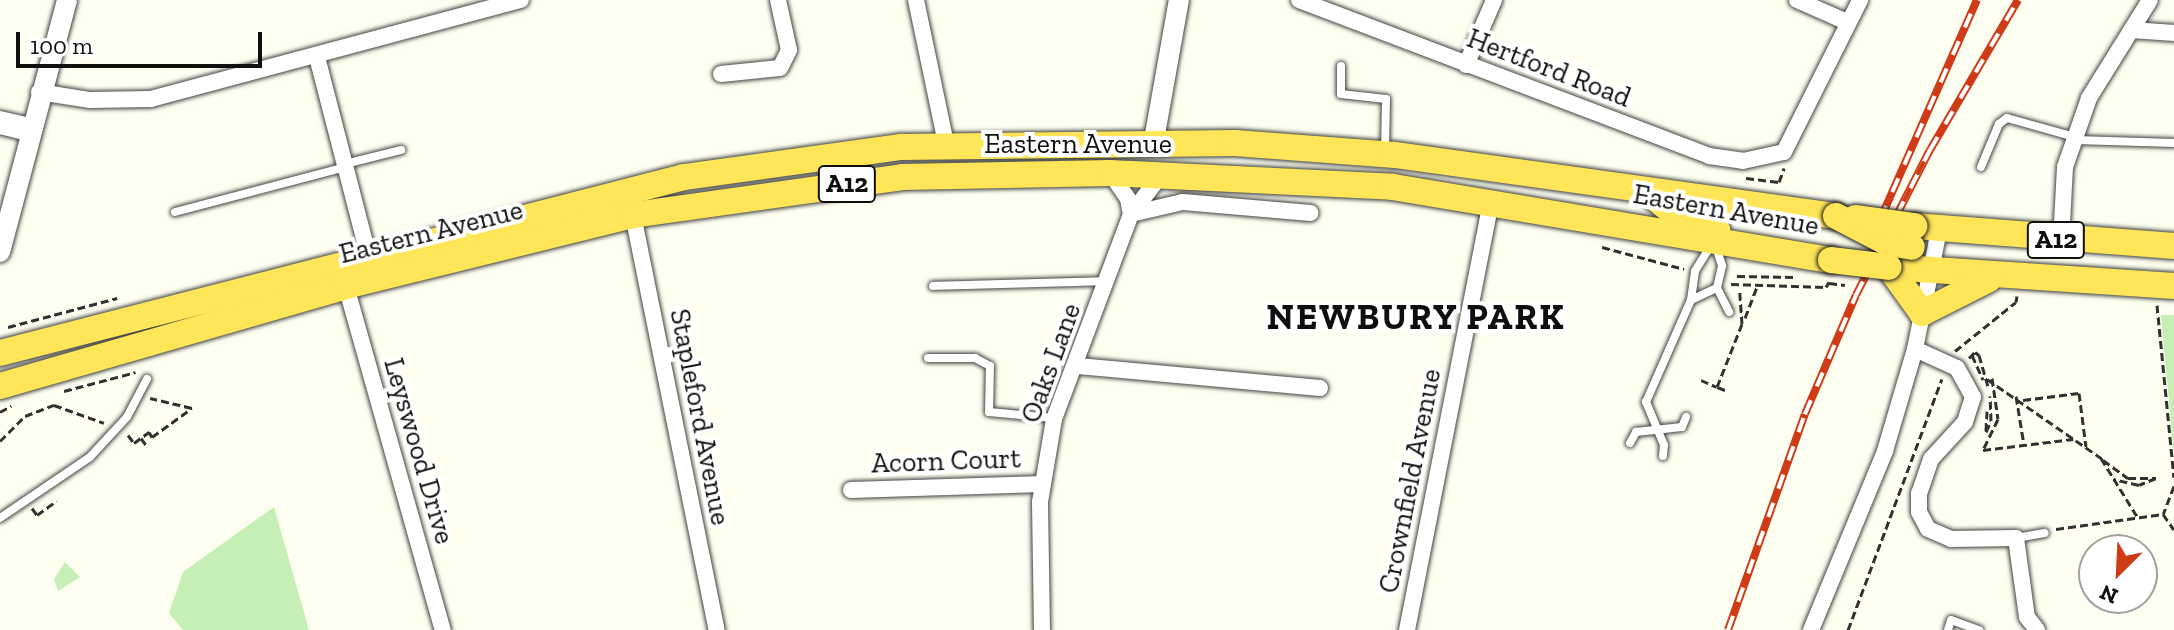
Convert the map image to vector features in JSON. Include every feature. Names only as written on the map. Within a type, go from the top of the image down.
[{"type":"highway","name":"Eastern Avenue","points":[[0,353],[684,177],[901,147],[1154,140],[1385,154],[1649,193],[1836,216],[1921,234],[2174,246]]},
{"type":"highway","name":"Eastern Avenue","points":[[8,395],[346,286],[633,215],[902,177],[1110,173],[1393,187],[1716,235],[1824,273],[1889,267],[1994,277],[2174,286]]},
{"type":"highway","points":[[1649,193],[1676,215],[1716,235],[1735,220],[1746,203]]},
{"type":"highway","points":[[1921,234],[1930,270]]},
{"type":"highway","points":[[1889,267],[1922,313],[1994,277]]},
{"type":"street","points":[[0,252],[39,92],[67,0]]},
{"type":"street","points":[[39,92],[90,100],[151,99],[521,0]]},
{"type":"street","points":[[721,74],[780,68],[789,50],[778,0]]},
{"type":"street","points":[[916,0],[947,148]]},
{"type":"street","points":[[1154,140],[1179,0]]},
{"type":"street","name":"Hertford Road","points":[[1299,0],[1709,156],[1743,161],[1784,152],[1847,22]]},
{"type":"street","points":[[1466,65],[1494,0]]},
{"type":"street","points":[[1797,0],[1847,22],[1860,0]]},
{"type":"street","points":[[2061,241],[2060,200],[2074,139],[2089,98],[2150,0]]},
{"type":"street","points":[[2132,30],[2174,33]]},
{"type":"street","points":[[317,57],[369,258]]},
{"type":"street","points":[[0,119],[29,132]]},
{"type":"street","points":[[1110,173],[1128,199],[1131,214],[1183,202],[1311,213]]},
{"type":"street","name":"Oaks Lane","points":[[1042,630],[1043,484],[1054,419],[1078,366],[1131,214],[1161,175]]},
{"type":"street","name":"Crownfield Avenue","points":[[1407,630],[1491,201]]},
{"type":"street","name":"Stapleford Avenue","points":[[633,215],[717,630]]},
{"type":"street","points":[[1811,630],[1885,451],[1915,349],[1930,270]]},
{"type":"street","name":"Leyswood Drive","points":[[346,286],[443,630]]},
{"type":"street","points":[[1915,349],[1957,368],[1973,397],[1965,422],[1931,459],[1919,493],[1919,512],[1928,529],[1951,539],[2016,538],[2027,617],[2037,630]]},
{"type":"street","points":[[1078,366],[1320,388]]},
{"type":"street","name":"Acorn Court","points":[[851,490],[1043,484]]},
{"type":"lane","points":[[1341,66],[1341,94],[1386,99],[1385,154]]},
{"type":"lane","points":[[1981,167],[1999,124],[2007,118],[2074,139],[2174,143]]},
{"type":"lane","points":[[0,130],[29,132]]},
{"type":"lane","points":[[175,212],[401,150]]},
{"type":"lane","points":[[1716,235],[1722,266],[1717,288],[1729,312]]},
{"type":"lane","points":[[1663,456],[1664,445],[1646,402],[1691,300],[1695,271],[1716,235]]},
{"type":"lane","points":[[933,286],[1108,281]]},
{"type":"lane","points":[[1691,300],[1717,288]]},
{"type":"lane","points":[[928,358],[975,358],[990,366],[989,412],[1054,419]]},
{"type":"lane","points":[[0,518],[29,502],[90,457],[117,429],[147,379]]},
{"type":"lane","points":[[1630,443],[1636,432],[1682,427],[1686,417]]},
{"type":"lane","points":[[2016,538],[2045,533]]},
{"type":"lane","points":[[1948,630],[1951,620],[1979,630]]},
{"type":"path","points":[[1602,247],[1684,269]]},
{"type":"path","points":[[1737,276],[1824,273]]},
{"type":"path","points":[[1727,284],[1758,284],[1824,273]]},
{"type":"path","points":[[1717,387],[1758,284]]},
{"type":"path","points":[[1740,292],[1742,324]]},
{"type":"path","points":[[8,327],[117,298]]},
{"type":"path","points":[[1848,630],[1948,362],[2016,302]]},
{"type":"path","points":[[2158,308],[2174,477]]},
{"type":"path","points":[[1979,355],[1989,379],[1998,419],[1983,450],[2074,439]]},
{"type":"path","points":[[62,392],[136,372]]},
{"type":"path","points":[[1989,379],[2023,400],[2128,478],[2156,478],[2139,485],[2114,479]]},
{"type":"path","points":[[1701,380],[1725,390]]},
{"type":"path","points":[[2023,400],[2079,393],[2086,447]]},
{"type":"path","points":[[0,412],[8,395]]},
{"type":"path","points":[[128,425],[124,431],[134,443],[149,432],[152,437],[192,408],[148,396],[142,407]]},
{"type":"path","points":[[2016,396],[2024,445]]},
{"type":"path","points":[[48,399],[50,406]]},
{"type":"path","points":[[0,441],[12,425],[50,406],[117,429]]},
{"type":"path","points":[[141,438],[146,445]]},
{"type":"path","points":[[2101,458],[2138,518]]},
{"type":"path","points":[[2163,514],[2174,486]]},
{"type":"path","points":[[29,502],[37,515],[56,501]]},
{"type":"path","points":[[2045,533],[2163,514]]},
{"type":"path","points":[[2163,514],[2174,530]]},
{"type":"green space","points":[[2161,315],[2174,315],[2174,457]]},
{"type":"green space","points":[[274,507],[309,630],[183,630],[169,613],[183,572]]},
{"type":"green space","points":[[65,562],[80,577],[58,591],[54,579]]},
{"type":"railway","points":[[1868,247],[1977,0]]},
{"type":"railway","points":[[1728,630],[1805,414],[1856,295],[1930,150],[2018,0]]},
{"type":"district","name":"NEWBURY PARK","points":[[1416,317]]}]
